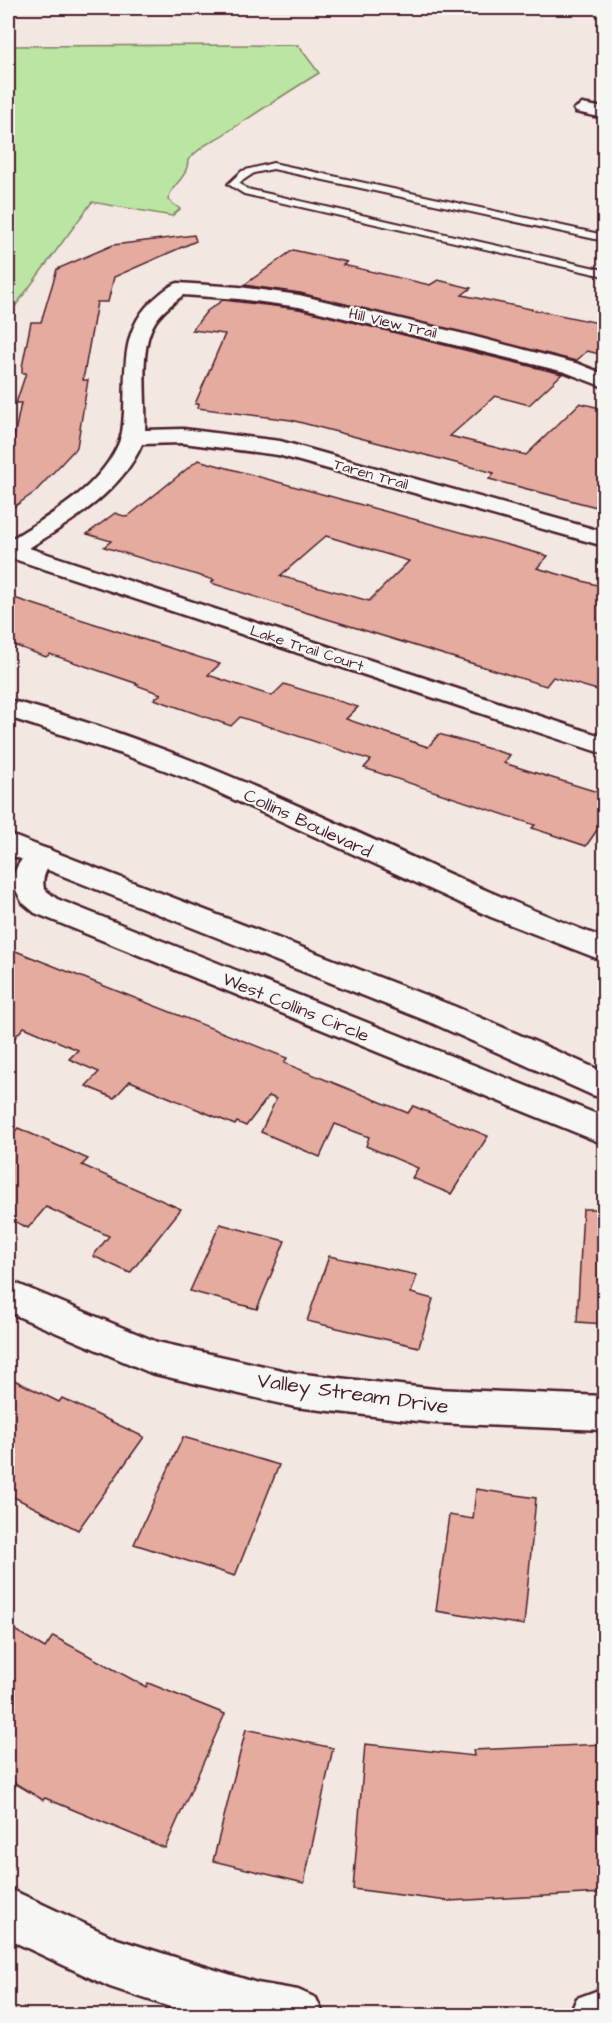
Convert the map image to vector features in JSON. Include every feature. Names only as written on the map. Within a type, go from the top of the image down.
[{"type":"street","points":[[582,109],[604,113]]},
{"type":"street","name":"Hill View Trail","points":[[133,437],[138,345],[142,326],[155,309],[178,289],[239,293],[299,301],[572,368],[604,381]]},
{"type":"street","name":"Taren Trail","points":[[133,437],[183,436],[280,448],[604,539]]},
{"type":"street","name":"Lake Trail Court","points":[[133,437],[115,471],[108,478],[51,525],[10,550],[604,746]]},
{"type":"street","name":"Collins Boulevard","points":[[8,708],[99,736],[201,774],[487,904],[604,950]]},
{"type":"street","points":[[8,843],[444,1015],[604,1086]]},
{"type":"street","name":"West Collins Circle","points":[[40,857],[31,867],[26,882],[31,894],[41,904],[604,1131]]},
{"type":"street","name":"Valley Stream Drive","points":[[8,1295],[152,1357],[295,1390],[435,1406],[604,1413]]},
{"type":"street","points":[[8,1913],[110,1962],[257,2009],[298,2016]]},
{"type":"street","points":[[595,2016],[604,2014]]},
{"type":"lane","points":[[604,238],[273,166],[256,168],[237,177],[233,184],[244,191],[604,273]]},
{"type":"green space","points":[[298,45],[319,73],[194,154],[188,160],[185,173],[172,190],[168,200],[180,209],[172,216],[92,202],[8,316],[8,46]]},
{"type":"building","points":[[194,235],[196,241],[114,277],[108,302],[97,302],[83,380],[88,380],[77,447],[35,492],[8,511],[8,449],[13,443],[21,403],[16,403],[26,373],[22,373],[22,367],[31,322],[41,322],[57,269],[113,245]]},
{"type":"building","points":[[293,250],[347,262],[343,265],[430,285],[438,280],[471,288],[462,295],[604,324],[604,355],[587,351],[576,361],[300,293],[244,285]]},
{"type":"building","points":[[223,300],[299,309],[562,374],[529,405],[495,396],[450,436],[526,455],[580,403],[604,409],[604,509],[489,479],[494,473],[291,420],[197,408],[199,404],[195,404],[225,334],[192,330],[207,311]]},
{"type":"building","points":[[198,460],[548,556],[537,568],[604,587],[604,692],[553,677],[546,686],[211,583],[214,580],[104,547],[111,541],[87,534],[115,513],[127,517]],"holes":[[[326,536],[409,561],[369,601],[280,576]]]},
{"type":"building","points":[[8,596],[220,664],[208,675],[272,696],[284,684],[358,707],[346,719],[428,747],[439,734],[510,755],[504,763],[604,794],[604,820],[586,846],[532,828],[535,825],[364,768],[371,760],[240,717],[231,726],[154,699],[161,694],[50,654],[46,657],[8,643]]},
{"type":"building","points":[[8,948],[287,1058],[284,1063],[408,1113],[413,1106],[488,1136],[451,1194],[412,1178],[418,1168],[366,1146],[369,1137],[335,1124],[320,1157],[261,1132],[276,1099],[269,1096],[246,1126],[237,1122],[235,1125],[130,1081],[114,1098],[86,1086],[99,1072],[69,1059],[78,1050],[24,1027],[8,1045]]},
{"type":"building","points":[[18,1128],[88,1159],[82,1165],[181,1209],[130,1273],[93,1256],[109,1236],[46,1207],[28,1228],[8,1218],[8,1139]]},
{"type":"building","points":[[583,1209],[604,1209],[604,1324],[577,1322]]},
{"type":"building","points":[[220,1224],[285,1241],[257,1309],[190,1291]]},
{"type":"building","points":[[329,1256],[417,1275],[411,1293],[433,1299],[419,1347],[307,1321]]},
{"type":"building","points":[[8,1377],[59,1402],[62,1398],[144,1437],[78,1530],[8,1494]]},
{"type":"building","points":[[183,1437],[279,1465],[235,1576],[134,1544]]},
{"type":"building","points":[[476,1489],[536,1498],[524,1625],[436,1611],[449,1515],[473,1519]]},
{"type":"building","points":[[8,1626],[45,1648],[53,1636],[146,1687],[148,1683],[225,1714],[165,1848],[45,1798],[43,1800],[8,1779]]},
{"type":"building","points":[[246,1729],[333,1748],[304,1883],[213,1861]]},
{"type":"building","points":[[365,1744],[474,1756],[473,1750],[604,1744],[604,1893],[448,1901],[353,1889]]}]
